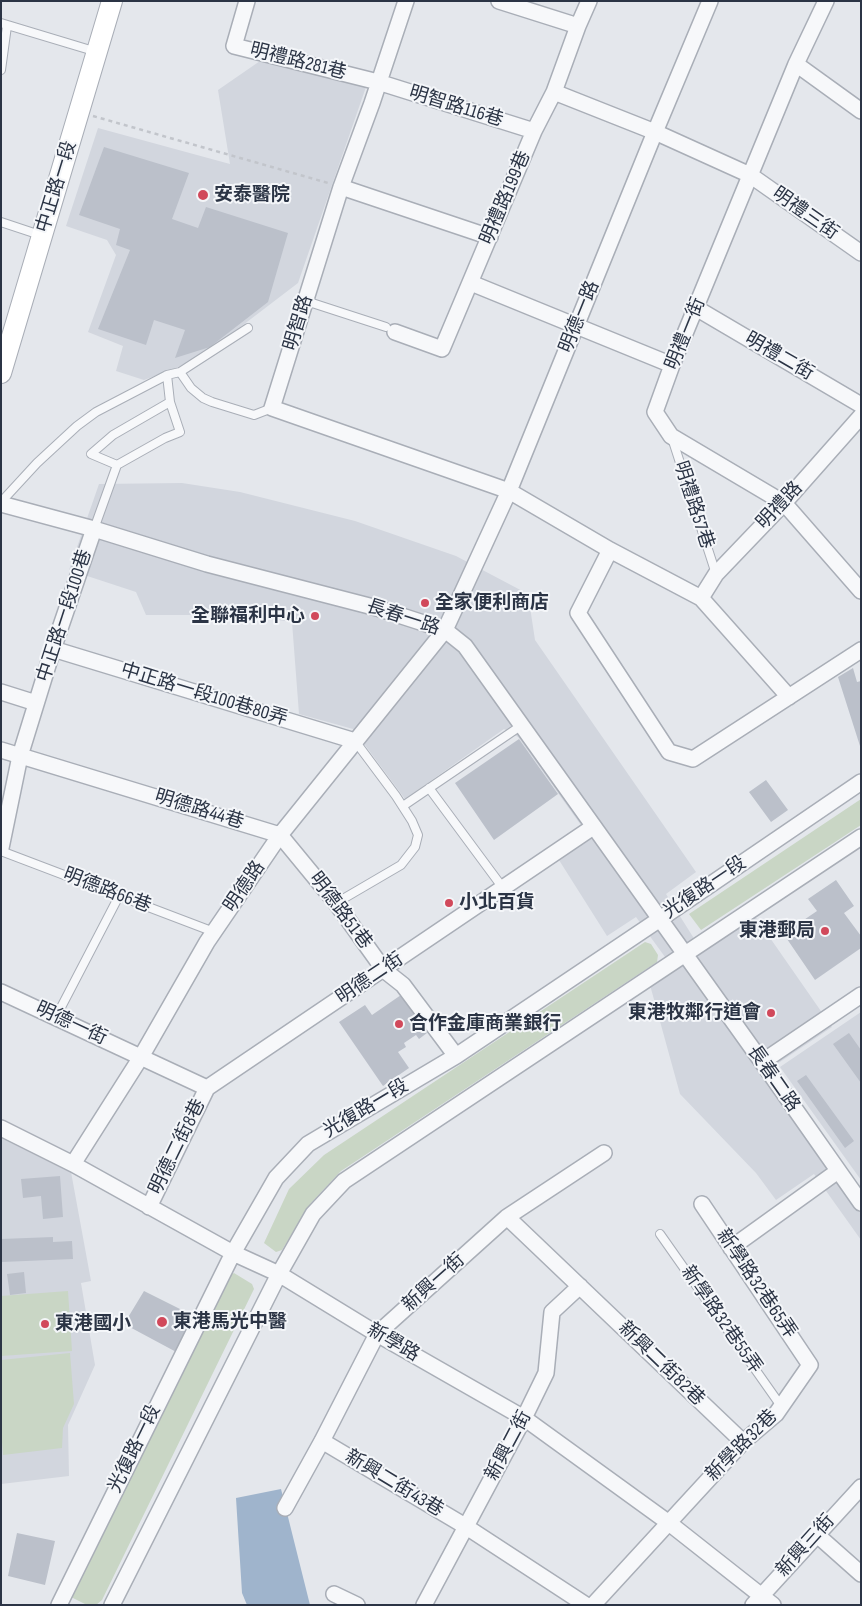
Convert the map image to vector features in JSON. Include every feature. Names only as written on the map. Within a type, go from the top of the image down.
[{"type":"main road","name":"中正路一段","points":[[1,373],[112,1]]},
{"type":"street","name":"明禮路281巷","points":[[247,1],[234,46],[378,82]]},
{"type":"street","name":"明智路","points":[[272,408],[341,187],[406,1]]},
{"type":"street","points":[[499,1],[578,26]]},
{"type":"street","name":"明禮路199巷","points":[[391,330],[442,349],[534,131],[554,92],[589,1]]},
{"type":"street","name":"明德一路","points":[[445,630],[509,491],[710,1]]},
{"type":"street","name":"明禮一街","points":[[826,1],[796,64],[672,365],[655,412],[671,436],[784,503],[861,591]]},
{"type":"street","points":[[796,64],[861,111]]},
{"type":"street","name":"明智路116巷","points":[[378,82],[534,131]]},
{"type":"street","name":"明禮三街","points":[[554,92],[655,132],[750,175],[861,253]]},
{"type":"street","points":[[341,187],[490,237]]},
{"type":"street","points":[[471,283],[672,365]]},
{"type":"street","name":"明禮二街","points":[[696,308],[861,405]]},
{"type":"street","points":[[272,408],[509,491],[610,550],[701,598],[789,697]]},
{"type":"street","name":"明禮路","points":[[701,598],[716,574],[784,503],[861,416]]},
{"type":"street","name":"長春一路","points":[[1,503],[207,564],[377,608],[445,630],[465,646],[685,955]]},
{"type":"street","name":"中正路一段100巷","points":[[1,849],[20,756],[53,649],[94,529]]},
{"type":"street","points":[[610,550],[578,613],[669,752],[693,759],[861,650]]},
{"type":"street","name":"明德路","points":[[73,1164],[141,1057],[214,932],[280,835],[445,630]]},
{"type":"street","name":"中正路一段100巷80弄","points":[[53,649],[354,741]]},
{"type":"street","name":"中正路一段100巷","points":[[1,692],[36,703]]},
{"type":"street","name":"明德路44巷","points":[[1,750],[280,835]]},
{"type":"street","name":"光復路一段","points":[[59,1605],[233,1253],[276,1178],[308,1144],[456,1056],[861,782]]},
{"type":"street","name":"明德二街","points":[[207,1088],[593,827]]},
{"type":"street","name":"明德路51巷","points":[[280,835],[336,903],[384,970],[403,985],[456,1056]]},
{"type":"street","points":[[112,1605],[279,1274],[313,1214],[344,1181],[861,837]]},
{"type":"street","name":"長春二路","points":[[685,955],[861,1203]]},
{"type":"street","name":"明德一街","points":[[1,992],[141,1057]]},
{"type":"street","points":[[762,1062],[861,995]]},
{"type":"street","points":[[141,1057],[207,1088]]},
{"type":"street","name":"明德二街8巷","points":[[150,1207],[207,1088]]},
{"type":"street","name":"新學路","points":[[1,1128],[73,1164],[233,1253],[279,1274],[377,1334],[524,1418],[669,1523],[763,1601]]},
{"type":"street","name":"新興一街","points":[[285,1508],[377,1334],[507,1217],[604,1153]]},
{"type":"street","points":[[731,1248],[838,1171]]},
{"type":"street","name":"新學路32巷65弄","points":[[702,1204],[810,1364]]},
{"type":"street","name":"新興二街82巷","points":[[507,1217],[743,1442]]},
{"type":"street","name":"新興二街","points":[[424,1605],[524,1418],[546,1372],[552,1312],[580,1286]]},
{"type":"street","name":"新學路32巷","points":[[593,1605],[743,1442],[776,1414],[810,1364]]},
{"type":"street","name":"新興二街43巷","points":[[322,1441],[465,1526],[586,1605]]},
{"type":"street","name":"新興三街","points":[[763,1601],[816,1534],[861,1487]]},
{"type":"street","points":[[816,1534],[861,1574]]},
{"type":"street","points":[[334,1594],[357,1605]]},
{"type":"lane","points":[[1,70],[4,24],[97,52]]},
{"type":"lane","points":[[1,222],[42,236]]},
{"type":"lane","points":[[306,301],[391,330]]},
{"type":"lane","points":[[1,503],[37,463],[77,426],[96,412],[167,375],[180,372],[248,328]]},
{"type":"lane","points":[[180,372],[191,388],[203,398],[212,402],[254,415],[272,408]]},
{"type":"lane","points":[[94,529],[116,465],[165,438],[180,432],[170,402],[167,375]]},
{"type":"lane","points":[[116,465],[91,454],[113,435],[170,402]]},
{"type":"lane","name":"明禮路57巷","points":[[671,436],[716,574]]},
{"type":"lane","points":[[403,806],[522,725]]},
{"type":"lane","points":[[336,903],[401,865],[415,848],[418,835],[403,806],[354,741]]},
{"type":"lane","points":[[429,788],[503,888]]},
{"type":"lane","name":"明德路66巷","points":[[1,849],[214,932]]},
{"type":"lane","points":[[56,1017],[119,896]]},
{"type":"lane","name":"新學路32巷55弄","points":[[660,1234],[781,1406]]},
{"type":"path","points":[[79,112],[341,187]]},
{"type":"shaded area","name":"安泰醫院","points":[[260,61],[366,87],[298,283],[209,351],[176,368],[144,380],[116,371],[123,346],[88,332],[116,255],[107,240],[66,226],[98,128],[230,164],[218,90]]},
{"type":"shaded area","points":[[182,483],[240,492],[355,521],[456,556],[528,594],[535,640],[696,872],[666,894],[700,948],[752,912],[832,1027],[774,1066],[861,1189],[861,1240],[814,1174],[776,1200],[756,1173],[680,1094],[650,985],[673,968],[636,917],[607,936],[552,849],[583,828],[518,737],[504,729],[405,799],[353,729],[299,714],[292,622],[243,615],[146,615],[136,592],[69,570],[99,484]]},
{"type":"shaded area","points":[[861,1012],[861,1180],[780,1067]]},
{"type":"shaded area","name":"東港國小","points":[[1,1137],[71,1172],[91,1281],[81,1283],[95,1365],[68,1425],[69,1476],[1,1484]]},
{"type":"green space","points":[[861,799],[861,825],[701,930],[689,914]]},
{"type":"green space","points":[[645,942],[651,944],[658,955],[657,962],[341,1171],[311,1203],[282,1250],[276,1252],[264,1243],[289,1189],[324,1155]]},
{"type":"green space","points":[[234,1273],[252,1284],[254,1289],[102,1600],[96,1605],[87,1605],[71,1597],[229,1276]]},
{"type":"green space","points":[[68,1291],[72,1351],[1,1356],[1,1296]]},
{"type":"green space","points":[[70,1353],[74,1404],[63,1428],[62,1448],[3,1455],[1,1360]]},
{"type":"water","points":[[281,1489],[310,1605],[247,1605],[242,1593],[236,1498]]},
{"type":"building","points":[[104,147],[189,173],[172,219],[198,228],[206,207],[288,233],[268,302],[210,347],[175,358],[185,330],[154,320],[146,345],[98,329],[130,250],[116,245],[120,229],[79,215]]},
{"type":"building","points":[[853,668],[857,682],[861,681],[860,746],[838,677]]},
{"type":"building","points":[[519,739],[558,794],[494,840],[455,783]]},
{"type":"building","points":[[766,780],[788,810],[771,822],[749,792]]},
{"type":"building","name":"東港郵局","points":[[836,880],[854,906],[844,913],[861,936],[861,948],[815,980],[787,939],[795,933],[792,928],[817,911],[808,899]]},
{"type":"building","points":[[401,995],[427,1033],[419,1039],[416,1035],[404,1043],[406,1047],[398,1052],[409,1068],[383,1086],[339,1022],[365,1005],[372,1015]]},
{"type":"building","points":[[849,1033],[861,1050],[861,1083],[833,1044]]},
{"type":"building","points":[[806,1075],[854,1141],[845,1148],[797,1081]]},
{"type":"building","points":[[60,1176],[63,1217],[43,1219],[41,1196],[23,1198],[21,1179]]},
{"type":"building","points":[[53,1237],[53,1242],[72,1241],[73,1259],[2,1262],[1,1239]]},
{"type":"building","points":[[24,1272],[26,1293],[10,1295],[7,1274]]},
{"type":"building","name":"東港馬光中醫","points":[[144,1291],[200,1319],[180,1354],[124,1324]]},
{"type":"building","points":[[17,1533],[55,1541],[45,1585],[8,1576]]},
{"type":"place","name":"安泰醫院","points":[[203,195]]},
{"type":"place","name":"全家便利商店","points":[[425,603]]},
{"type":"place","name":"全聯福利中心","points":[[315,616]]},
{"type":"place","name":"小北百貨","points":[[449,903]]},
{"type":"place","name":"東港郵局","points":[[825,931]]},
{"type":"place","name":"東港牧鄰行道會","points":[[771,1013]]},
{"type":"place","name":"合作金庫商業銀行","points":[[399,1024]]},
{"type":"place","name":"東港馬光中醫","points":[[162,1322]]},
{"type":"place","name":"東港國小","points":[[45,1324]]}]
